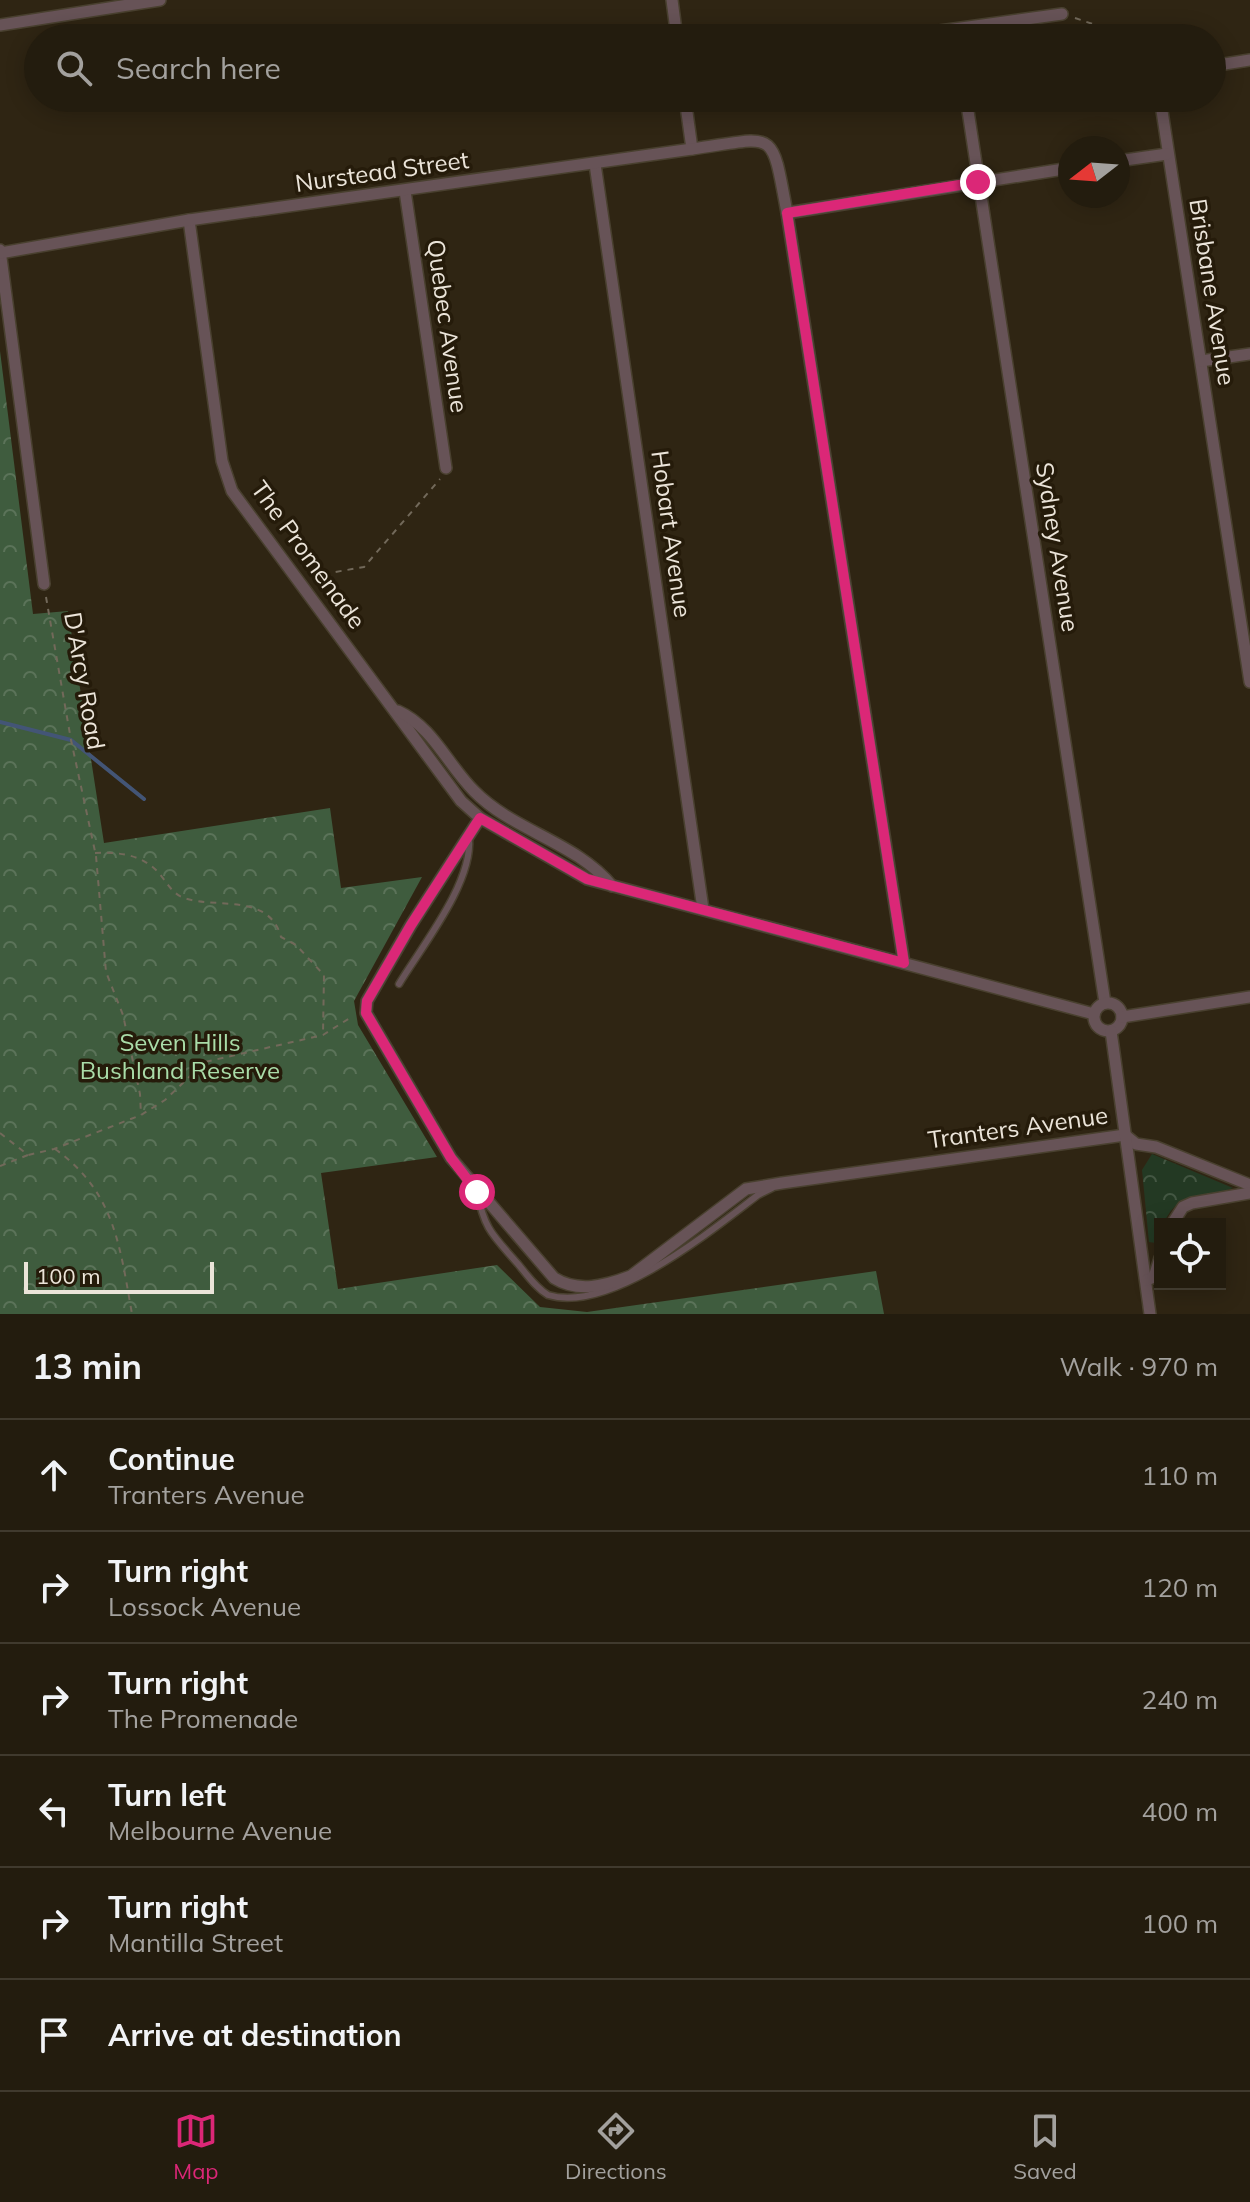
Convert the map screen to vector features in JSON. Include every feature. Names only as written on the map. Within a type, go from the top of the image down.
[{"type":"street","points":[[0,25],[160,0]]},
{"type":"street","points":[[672,0],[675,24]]},
{"type":"street","points":[[1012,24],[1062,14]]},
{"type":"street","points":[[1226,64],[1250,60]]},
{"type":"street","points":[[687,112],[692,149]]},
{"type":"street","name":"Sydney Avenue","points":[[968,112],[1105,1003]]},
{"type":"street","name":"Brisbane Avenue","points":[[1162,112],[1250,682]]},
{"type":"street","name":"Nurstead Street","points":[[0,252],[189,220],[758,139],[770,144],[776,153],[787,213]]},
{"type":"street","points":[[1130,159],[1167,154]]},
{"type":"street","name":"Hobart Avenue","points":[[595,164],[703,909]]},
{"type":"street","points":[[904,963],[787,213],[1058,170]]},
{"type":"street","name":"Quebec Avenue","points":[[405,191],[446,468]]},
{"type":"street","name":"The Promenade","points":[[189,220],[222,461],[245,513],[397,711],[448,786],[480,818],[567,869],[612,886],[1094,1014]]},
{"type":"street","name":"D'Arcy Road","points":[[0,252],[44,584]]},
{"type":"street","points":[[1201,361],[1250,354]]},
{"type":"street","name":"The Promenade","points":[[397,711],[418,720],[474,791],[490,805],[597,868],[612,886]]},
{"type":"street","points":[[366,1013],[367,1001],[411,925],[480,818]]},
{"type":"street","points":[[1122,1017],[1250,997]]},
{"type":"street","points":[[1105,1003],[1117,1006],[1122,1017],[1119,1026],[1111,1031],[1098,1027],[1094,1014],[1105,1003]]},
{"type":"street","name":"Tranters Avenue","points":[[366,1013],[451,1158],[477,1192],[554,1278],[564,1284],[582,1287],[611,1284],[631,1276],[746,1189],[782,1183],[1125,1135],[1136,1144],[1156,1147],[1250,1185]]},
{"type":"street","points":[[1111,1031],[1150,1314]]},
{"type":"street","points":[[1176,1218],[1183,1207],[1192,1203],[1250,1193]]},
{"type":"street","points":[[1147,1280],[1154,1277]]},
{"type":"lane","points":[[399,984],[460,883],[471,854],[469,835]]},
{"type":"lane","name":"Tranters Avenue","points":[[477,1192],[483,1223],[535,1284],[547,1295],[568,1303],[622,1293],[645,1281],[758,1195],[782,1183]]},
{"type":"path","points":[[1062,14],[1092,24]]},
{"type":"path","points":[[299,586],[316,574],[364,567],[435,488],[446,468]]},
{"type":"path","name":"D'Arcy Road","points":[[44,584],[71,740],[95,853],[106,972],[123,1015],[140,1094],[141,1115]]},
{"type":"path","points":[[95,853],[118,852],[146,862],[170,889],[184,898],[237,903],[259,910],[277,922],[281,937],[296,945],[324,975],[323,1035]]},
{"type":"path","points":[[0,1166],[141,1115],[165,1100],[205,1062],[323,1035],[346,1018],[366,1013]]},
{"type":"path","points":[[0,1133],[28,1155]]},
{"type":"path","points":[[54,1149],[78,1166],[108,1210],[118,1236],[132,1314]]},
{"type":"green space","name":"Seven Hills Bushland Reserve","points":[[0,351],[33,614],[68,611],[104,843],[330,808],[341,888],[422,877],[354,1001],[358,1025],[437,1157],[321,1173],[338,1289],[497,1265],[540,1307],[587,1312],[876,1271],[884,1314],[0,1314]]},
{"type":"green space","points":[[1152,1154],[1233,1188],[1183,1201],[1167,1218],[1154,1218],[1154,1243],[1149,1242],[1142,1170]]},
{"type":"waterway","points":[[0,722],[71,740],[144,799]]},
{"type":"route","points":[[477,1192],[451,1158],[386,1046],[370,1026],[366,1013],[367,1001],[411,925],[480,818],[587,879],[904,963],[787,213],[978,182]]}]
